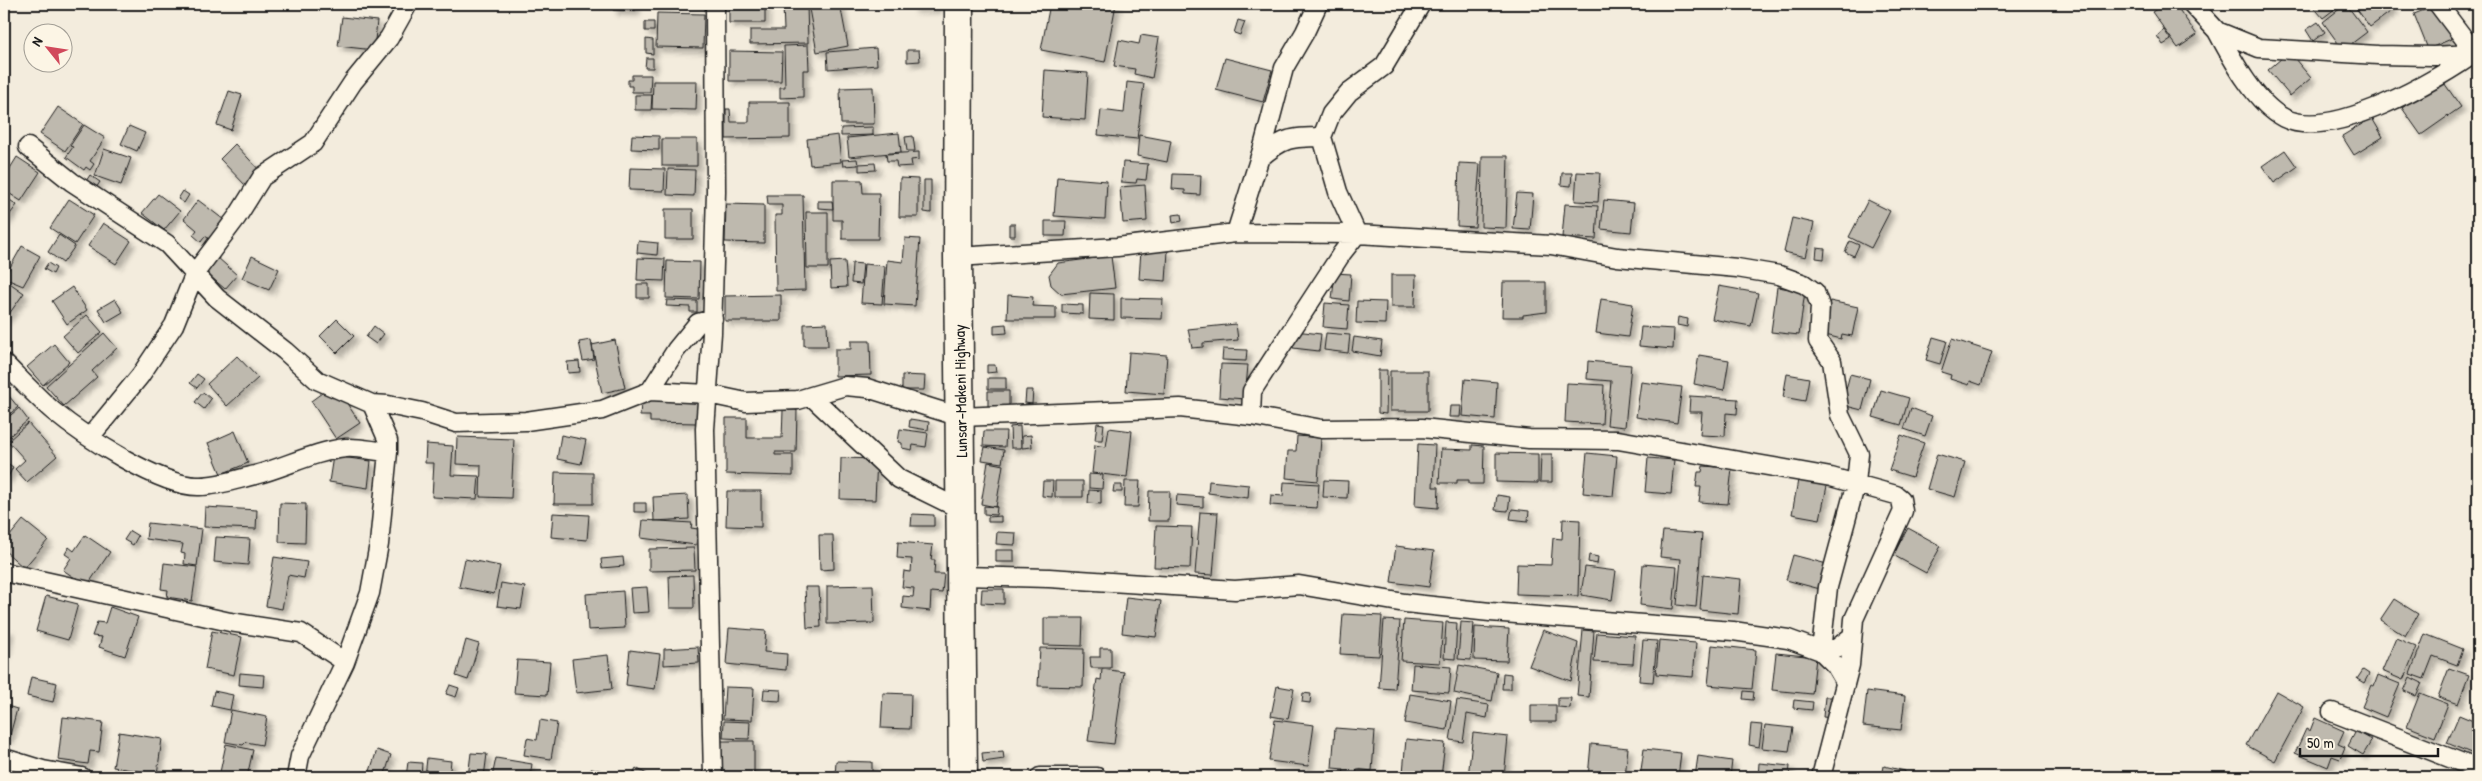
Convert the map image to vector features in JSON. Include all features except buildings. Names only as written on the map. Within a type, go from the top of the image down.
[{"type":"main road","name":"Lunsar-Makeni Highway","points":[[959,4],[958,257],[962,510],[963,777]]},
{"type":"street","points":[[90,436],[140,376],[174,325],[195,273],[237,217],[262,177],[313,143],[353,82],[388,38],[408,4]]},
{"type":"street","points":[[713,777],[705,429],[713,319],[716,192],[715,4]]},
{"type":"street","points":[[1236,233],[1260,158],[1284,68],[1305,32],[1318,4]]},
{"type":"street","points":[[1357,234],[1338,192],[1322,137],[1331,114],[1349,92],[1384,66],[1421,4]]},
{"type":"street","points":[[2192,4],[2217,32],[2234,62],[2266,106],[2283,118],[2300,124],[2354,115],[2400,98],[2477,52]]},
{"type":"street","points":[[2438,4],[2477,52]]},
{"type":"street","points":[[2217,32],[2259,48],[2283,50],[2433,56],[2477,52]]},
{"type":"street","points":[[1260,158],[1278,143],[1297,137],[1322,137]]},
{"type":"street","points":[[28,147],[72,182],[167,244],[217,298],[285,351],[317,380],[372,404],[388,405],[422,412],[456,423],[526,421],[602,410],[650,391],[708,394],[746,402],[798,400],[845,386],[867,388],[960,417],[1180,408],[1251,416],[1322,429],[1422,428],[1528,439],[1618,440],[1856,484],[1896,495],[1902,499],[1903,511],[1860,601],[1854,619],[1850,665],[1825,775]]},
{"type":"street","points":[[958,257],[1117,247],[1236,233],[1357,234],[1551,245],[1617,257],[1737,268],[1779,276],[1804,284],[1815,292],[1820,306],[1818,341],[1832,361],[1840,415],[1859,454],[1856,484],[1828,587],[1821,651]]},
{"type":"street","points":[[1251,416],[1252,391],[1342,253],[1357,234]]},
{"type":"street","points":[[650,391],[676,350],[698,323],[713,319]]},
{"type":"street","points":[[4,363],[54,412],[142,470],[198,487],[228,482],[279,469],[320,452],[348,448],[388,452]]},
{"type":"street","points":[[812,396],[899,479],[962,510]]},
{"type":"street","points":[[296,777],[300,756],[345,662],[374,577],[388,441],[372,404]]},
{"type":"street","points":[[4,572],[230,622],[301,632],[345,662]]},
{"type":"street","points":[[962,576],[1049,578],[1235,590],[1299,585],[1405,603],[1480,611],[1733,631],[1788,639],[1821,651],[1835,664],[1846,682]]},
{"type":"street","points":[[1821,651],[1837,648],[1851,638]]},
{"type":"street","points":[[2332,712],[2478,769]]},
{"type":"street","points":[[4,758],[43,770],[82,777]]},
{"type":"street","points":[[1040,777],[1097,777]]}]
